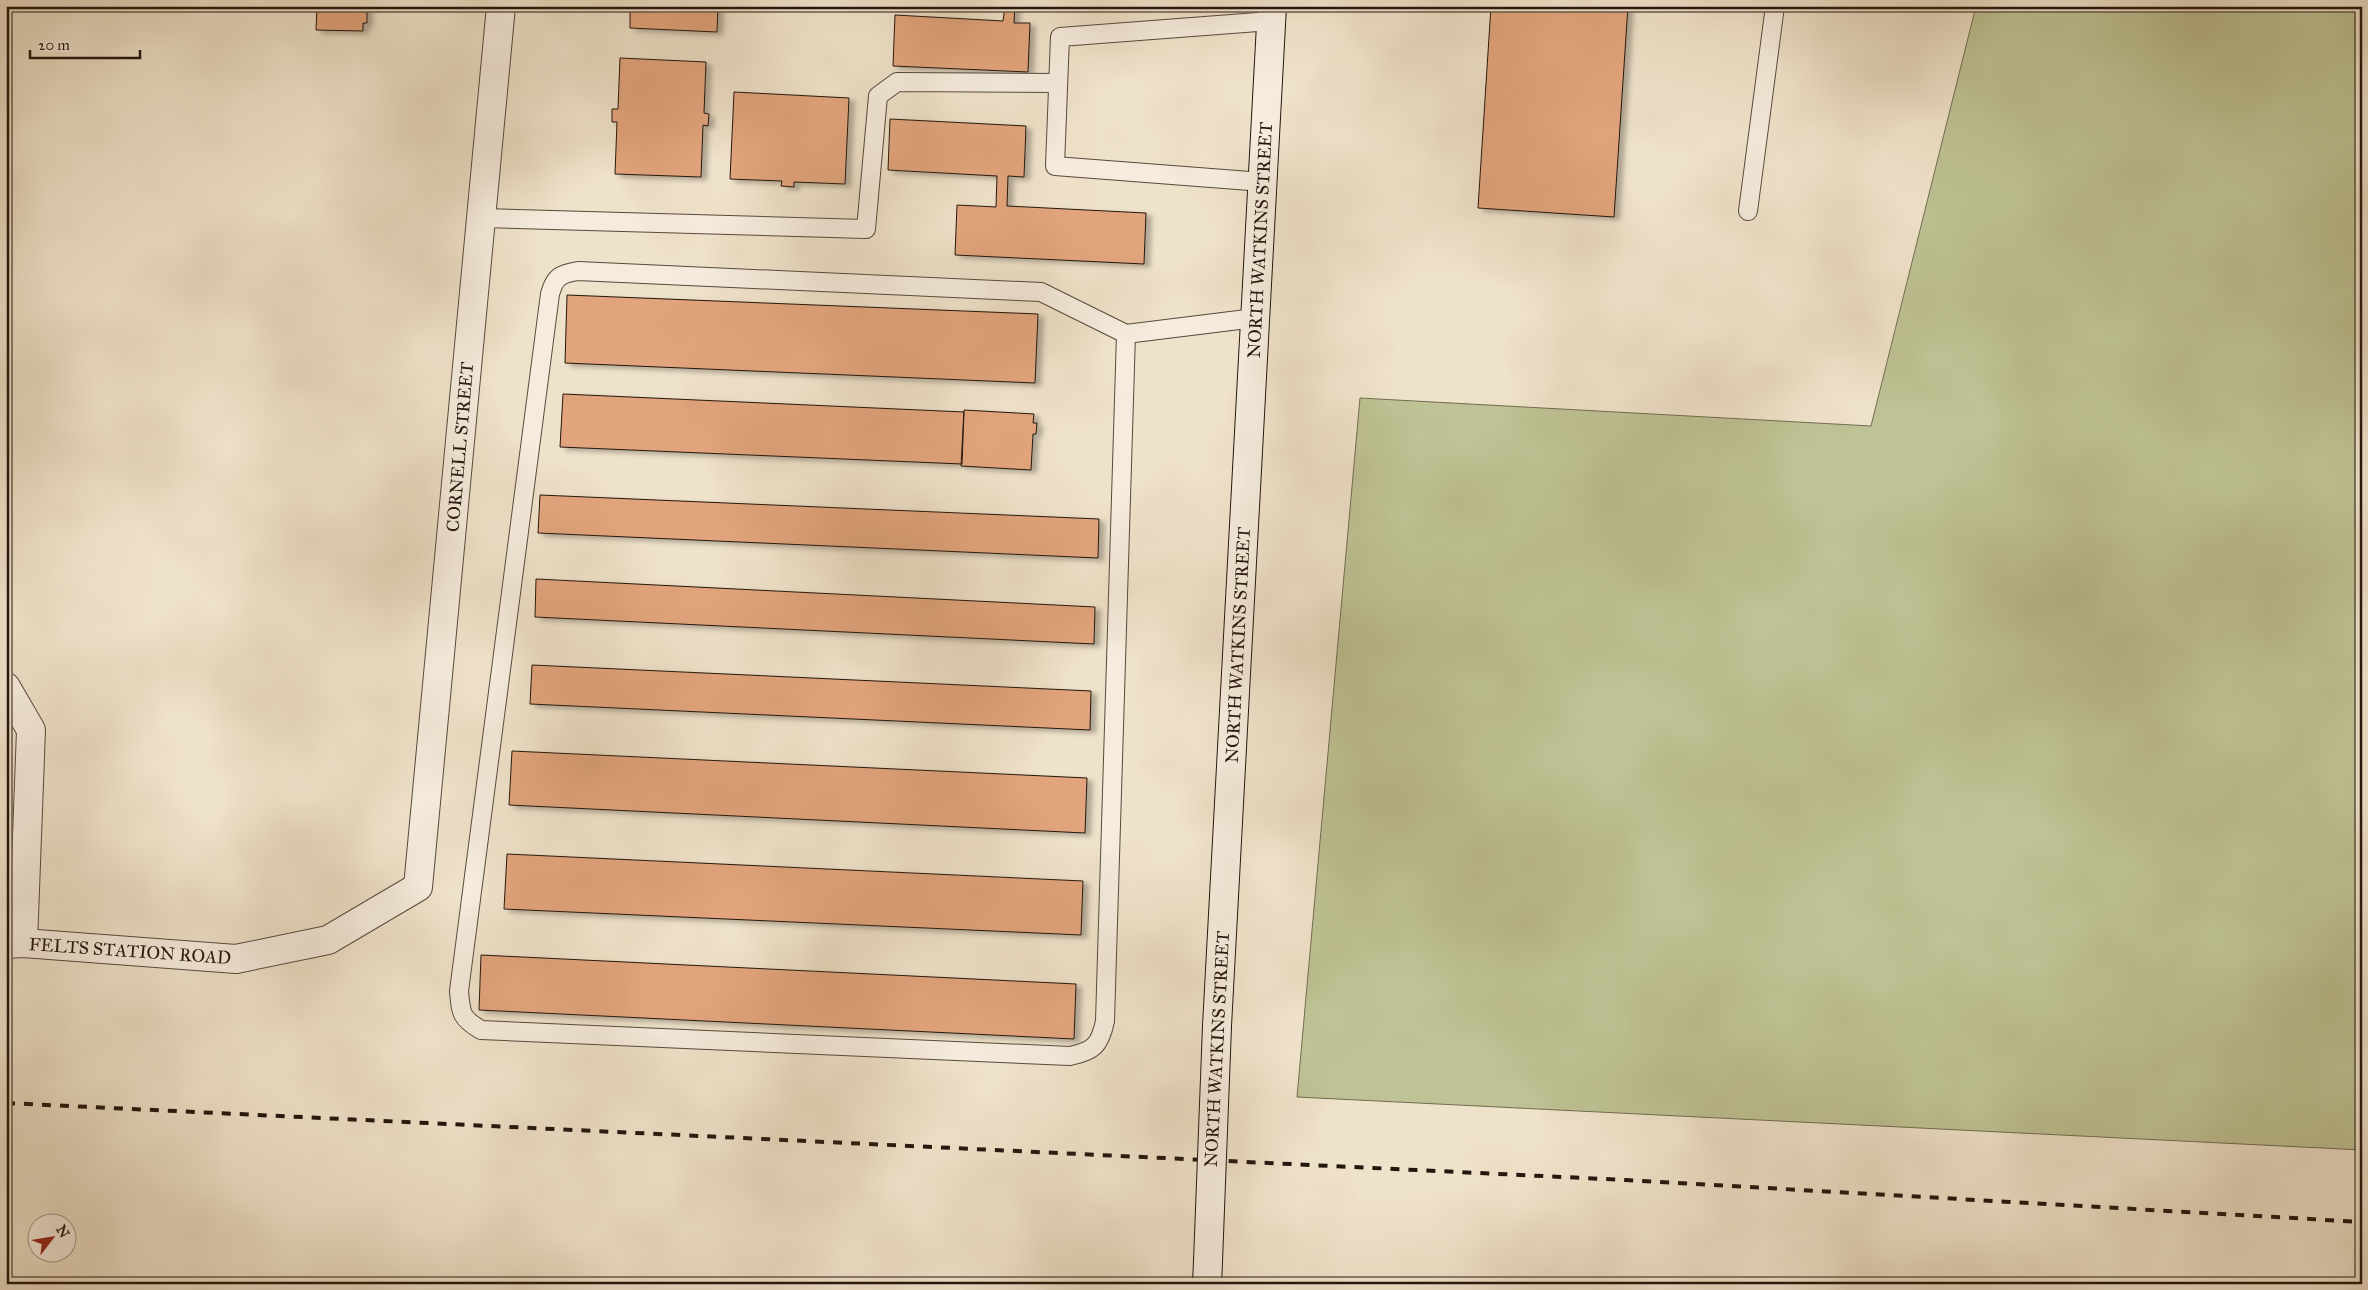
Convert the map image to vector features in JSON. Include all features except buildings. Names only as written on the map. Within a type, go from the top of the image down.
[{"type":"street","name":"CORNELL STREET","points":[[418,887],[501,6]]},
{"type":"street","name":"NORTH WATKINS STREET","points":[[1208,1272],[1217,1026],[1272,14]]},
{"type":"street","points":[[6,687],[31,730],[14,944]]},
{"type":"street","name":"FELTS STATION ROAD","points":[[14,944],[236,959],[328,940],[418,887]]},
{"type":"lane","points":[[1748,212],[1775,6]]},
{"type":"lane","points":[[1262,182],[1055,166],[1060,37],[1272,14]]},
{"type":"lane","points":[[482,218],[866,229],[878,96],[897,82],[1058,82]]},
{"type":"lane","points":[[1126,334],[1105,1022],[1101,1038],[1089,1052],[1070,1056],[481,1030],[466,1022],[461,1007],[459,991],[550,294],[554,281],[565,273],[578,271],[1040,292],[1126,334],[1256,318]]},
{"type":"green space","points":[[1976,6],[2362,6],[2362,1150],[1297,1097],[1360,398],[1871,426]]},
{"type":"railway","points":[[6,1103],[1626,1180],[2362,1222]]}]
